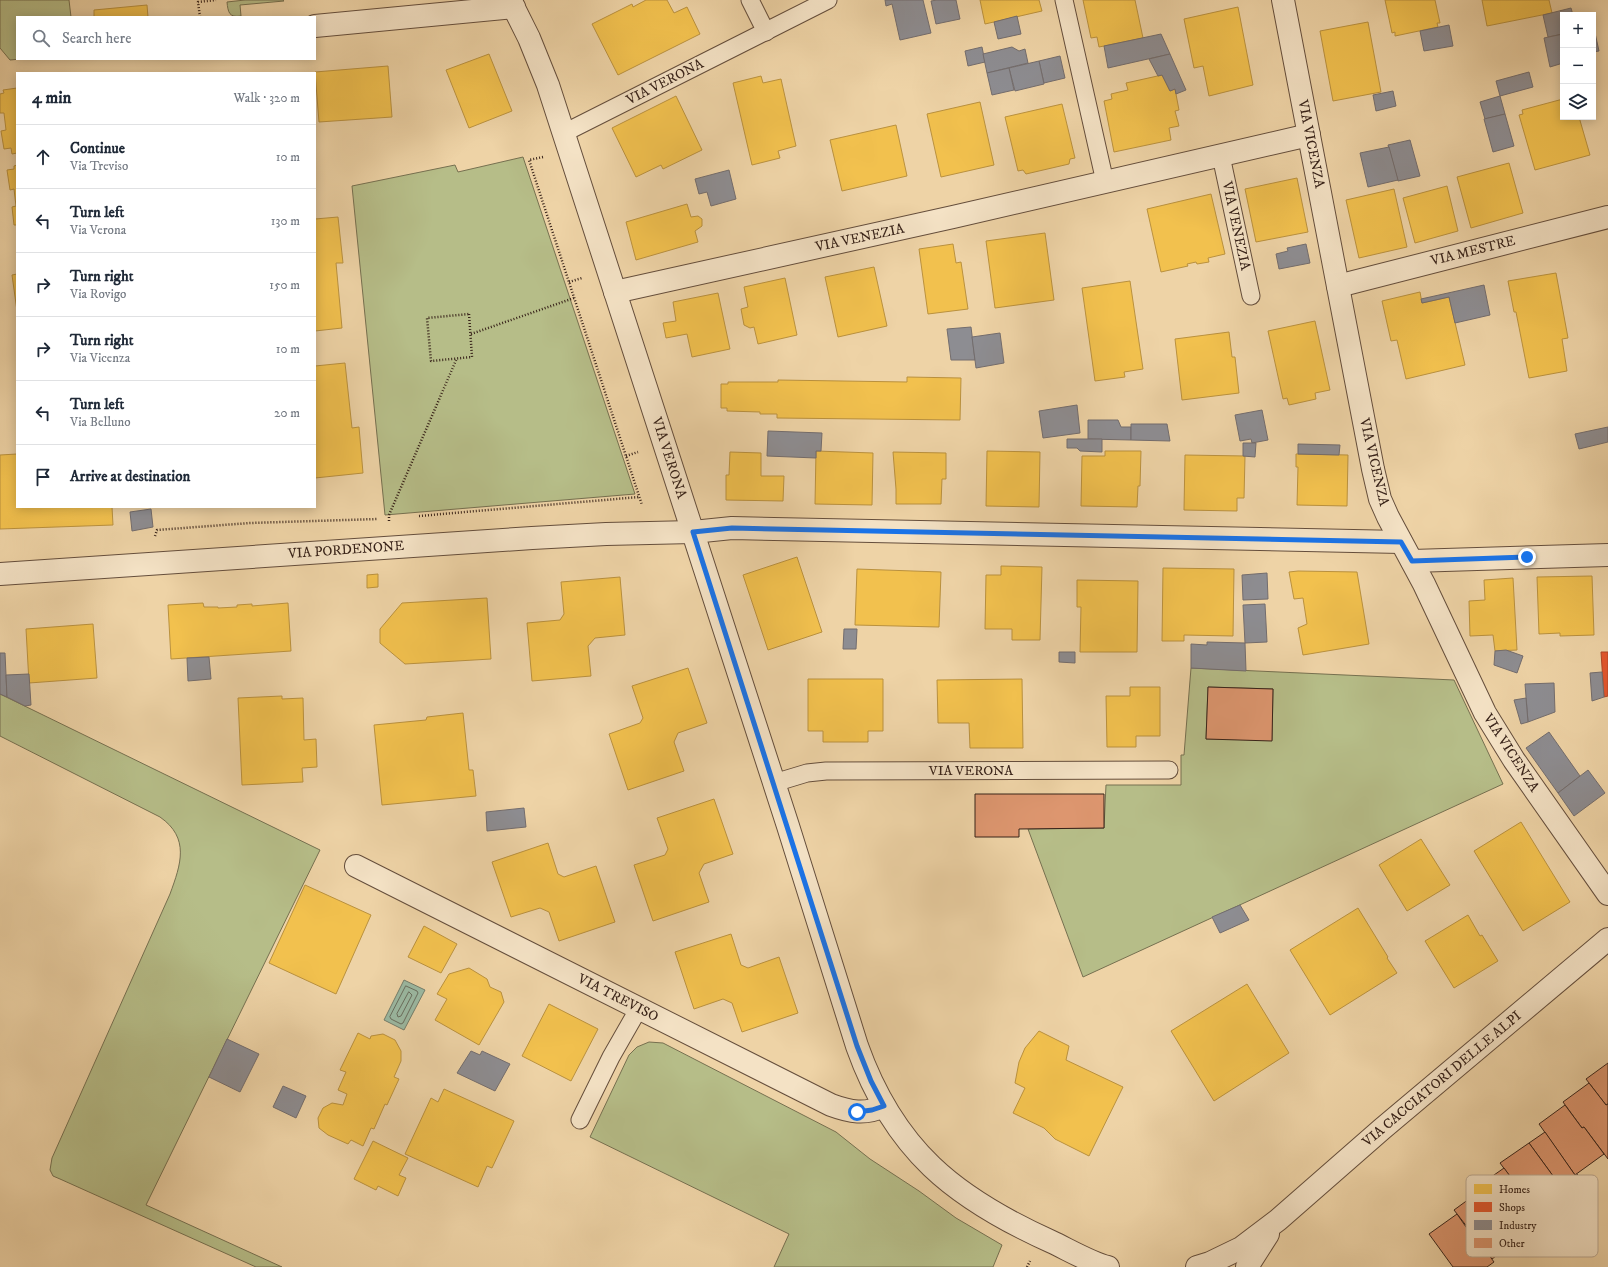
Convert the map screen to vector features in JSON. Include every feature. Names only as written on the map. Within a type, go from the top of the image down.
[{"type":"street","name":"VIA VICENZA","points":[[1283,0],[1378,489],[1388,517],[1436,607],[1476,695],[1500,740],[1608,894]]},
{"type":"street","points":[[316,26],[512,4]]},
{"type":"street","name":"VIA VERONA","points":[[512,4],[543,69],[774,783],[857,1046],[871,1081],[898,1128],[936,1172],[953,1186],[987,1209],[1042,1238],[1108,1267]]},
{"type":"street","name":"VIA VENEZIA","points":[[615,292],[961,216],[1309,135]]},
{"type":"street","name":"VIA MESTRE","points":[[1338,286],[1608,217]]},
{"type":"street","name":"VIA PORDENONE","points":[[0,574],[565,536],[693,532],[732,528],[1401,542]]},
{"type":"street","points":[[1412,561],[1608,555]]},
{"type":"street","name":"VIA TREVISO","points":[[356,866],[837,1107],[850,1111],[864,1112],[884,1106]]},
{"type":"street","name":"VIA CACCIATORI DELLE ALPI","points":[[1197,1267],[1210,1263],[1241,1248],[1278,1220],[1388,1124],[1608,939]]},
{"type":"street","name":"VIA CACCIATORI DELLE ALPI","points":[[1247,1267],[1278,1220]]},
{"type":"street","name":"VIA VERONA","points":[[1042,1238],[1079,1267]]},
{"type":"lane","points":[[750,0],[766,32]]},
{"type":"lane","name":"VIA VERONA","points":[[564,133],[828,0]]},
{"type":"lane","points":[[1064,0],[1105,182]]},
{"type":"lane","name":"VIA VENEZIA","points":[[1221,156],[1251,296]]},
{"type":"lane","name":"VIA VERONA","points":[[774,783],[807,773],[826,771],[1169,770]]},
{"type":"lane","points":[[580,1120],[611,1057],[639,1008]]},
{"type":"path","points":[[200,16],[198,2],[216,0]]},
{"type":"path","points":[[547,156],[529,160],[646,516],[646,534]]},
{"type":"path","points":[[471,334],[574,298]]},
{"type":"path","points":[[469,314],[471,334],[472,357],[431,361],[427,318],[469,314]]},
{"type":"path","points":[[391,547],[389,515],[458,358]]},
{"type":"path","points":[[412,516],[639,498]]},
{"type":"path","points":[[389,518],[396,518]]},
{"type":"path","points":[[153,539],[157,530],[250,522],[381,519]]},
{"type":"green space","points":[[0,0],[69,0],[71,16],[16,16],[16,59],[10,60],[0,48]]},
{"type":"green space","points":[[245,0],[284,1],[240,5],[241,16],[234,16],[230,14],[227,2]]},
{"type":"green space","points":[[523,157],[635,494],[385,515],[352,186],[455,165],[458,172]]},
{"type":"green space","points":[[1191,668],[1454,680],[1503,784],[1083,977],[1028,829],[1104,828],[1106,785],[1181,785],[1181,755],[1184,755]],"holes":[[[1208,687],[1273,689],[1272,740],[1206,739]]]},
{"type":"green space","points":[[0,694],[320,850],[146,1205],[282,1267],[256,1267],[53,1176],[50,1170],[52,1158],[170,894],[180,862],[180,852],[176,834],[160,817],[0,736]]},
{"type":"green space","points":[[649,1042],[663,1043],[836,1132],[870,1159],[919,1191],[956,1218],[1002,1245],[993,1267],[774,1267],[789,1234],[590,1137],[629,1055],[637,1047]]},
{"type":"water","points":[[404,980],[425,990],[404,1030],[384,1020]]},
{"type":"building: Homes","points":[[646,0],[667,0],[674,13],[687,7],[700,34],[618,75],[592,24],[632,4],[633,7]]},
{"type":"building: Homes","points":[[980,0],[1039,0],[1042,11],[985,24]]},
{"type":"building: Homes","points":[[1083,0],[1135,0],[1143,38],[1099,47],[1097,37],[1091,38]]},
{"type":"building: Homes","points":[[1385,0],[1435,0],[1440,23],[1437,23],[1438,27],[1395,36],[1395,32],[1392,33]]},
{"type":"building: Homes","points":[[1482,0],[1549,0],[1552,13],[1487,26]]},
{"type":"building: Homes","points":[[147,5],[148,16],[94,16],[94,10]]},
{"type":"building: Homes","points":[[1238,7],[1253,85],[1209,96],[1203,66],[1194,68],[1184,19]]},
{"type":"building: Homes","points":[[1368,22],[1381,92],[1333,101],[1320,31]]},
{"type":"building: Homes","points":[[489,54],[512,111],[469,128],[446,70]]},
{"type":"building: Homes","points":[[388,66],[392,117],[319,122],[315,72]]},
{"type":"building: Homes","points":[[1162,75],[1170,91],[1175,89],[1179,110],[1175,111],[1179,126],[1169,128],[1171,140],[1114,152],[1104,101],[1112,99],[1111,94],[1128,90],[1126,83]]},
{"type":"building: Homes","points":[[761,76],[763,83],[781,79],[796,146],[778,151],[780,158],[752,165],[733,83]]},
{"type":"building: Homes","points":[[16,88],[16,153],[12,154],[11,148],[4,149],[1,131],[6,130],[4,113],[0,113],[0,94],[4,93],[3,90]]},
{"type":"building: Homes","points":[[676,96],[702,150],[663,169],[661,165],[636,177],[612,128]]},
{"type":"building: Homes","points":[[1560,100],[1560,120],[1580,120],[1590,155],[1535,170],[1519,115],[1523,114],[1522,110]]},
{"type":"building: Homes","points":[[980,102],[994,165],[941,177],[927,114]]},
{"type":"building: Homes","points":[[1062,104],[1075,158],[1070,159],[1069,164],[1026,174],[1023,170],[1018,171],[1005,117]]},
{"type":"building: Homes","points":[[896,125],[907,176],[842,191],[830,140]]},
{"type":"building: Homes","points":[[1509,163],[1523,213],[1471,228],[1457,177]]},
{"type":"building: Homes","points":[[16,165],[16,206],[14,189],[10,190],[7,170],[14,169],[14,166]]},
{"type":"building: Homes","points":[[1297,178],[1308,232],[1256,242],[1245,189]]},
{"type":"building: Homes","points":[[1447,186],[1458,231],[1415,243],[1403,198]]},
{"type":"building: Homes","points":[[1394,189],[1407,247],[1359,258],[1346,200]]},
{"type":"building: Homes","points":[[1211,194],[1225,254],[1208,258],[1209,262],[1197,264],[1196,262],[1187,264],[1188,266],[1161,272],[1147,209]]},
{"type":"building: Homes","points":[[687,204],[691,217],[698,216],[702,219],[702,226],[695,231],[698,242],[636,260],[626,222]]},
{"type":"building: Homes","points":[[16,206],[16,225],[14,225],[12,207]]},
{"type":"building: Homes","points":[[338,217],[343,263],[336,263],[342,328],[316,331],[316,219]]},
{"type":"building: Homes","points":[[1045,233],[1054,300],[995,308],[986,241]]},
{"type":"building: Homes","points":[[953,244],[956,263],[961,262],[968,309],[928,314],[919,249]]},
{"type":"building: Homes","points":[[874,267],[887,326],[838,337],[825,277]]},
{"type":"building: Homes","points":[[1556,273],[1568,338],[1562,339],[1567,371],[1529,378],[1516,312],[1514,312],[1508,281]]},
{"type":"building: Homes","points":[[16,274],[16,304],[12,275]]},
{"type":"building: Homes","points":[[785,278],[797,335],[758,344],[754,327],[750,328],[744,325],[741,309],[748,307],[744,287]]},
{"type":"building: Homes","points":[[1130,281],[1143,369],[1124,372],[1125,377],[1095,381],[1082,288]]},
{"type":"building: Homes","points":[[1420,292],[1422,303],[1449,297],[1465,365],[1406,379],[1397,340],[1391,341],[1382,301]]},
{"type":"building: Homes","points":[[718,293],[730,349],[692,357],[687,334],[666,338],[663,323],[676,321],[673,302]]},
{"type":"building: Homes","points":[[1315,321],[1330,390],[1315,393],[1316,399],[1289,405],[1287,398],[1283,399],[1268,331]]},
{"type":"building: Homes","points":[[1229,332],[1232,357],[1235,357],[1239,393],[1182,400],[1175,339]]},
{"type":"building: Homes","points":[[345,363],[352,428],[359,427],[363,473],[316,478],[316,366]]},
{"type":"building: Homes","points":[[907,377],[961,378],[960,420],[777,418],[777,414],[727,411],[727,408],[721,408],[721,384],[728,384],[728,382],[778,382],[778,380],[907,382]]},
{"type":"building: Homes","points":[[816,451],[873,453],[872,505],[815,504]]},
{"type":"building: Homes","points":[[987,451],[1040,452],[1039,507],[986,506]]},
{"type":"building: Homes","points":[[1105,451],[1141,451],[1140,486],[1138,486],[1137,507],[1081,506],[1082,456],[1105,456]]},
{"type":"building: Homes","points":[[730,452],[761,453],[761,476],[784,476],[783,501],[726,500],[726,475],[729,475]]},
{"type":"building: Homes","points":[[893,452],[946,453],[946,479],[942,479],[941,504],[896,504]]},
{"type":"building: Homes","points":[[16,454],[16,508],[112,508],[113,525],[0,529],[0,455]]},
{"type":"building: Homes","points":[[1296,454],[1348,455],[1347,506],[1297,505],[1298,467],[1296,467]]},
{"type":"building: Homes","points":[[1185,455],[1245,456],[1244,498],[1237,498],[1237,511],[1184,510]]},
{"type":"building: Homes","points":[[797,557],[822,632],[768,650],[743,575]]},
{"type":"building: Homes","points":[[1001,566],[1042,567],[1040,640],[1012,640],[1012,629],[985,629],[986,575],[1001,575]]},
{"type":"building: Homes","points":[[1163,568],[1234,569],[1233,636],[1184,635],[1184,641],[1162,641]]},
{"type":"building: Homes","points":[[857,569],[941,572],[939,627],[855,625]]},
{"type":"building: Homes","points":[[1289,572],[1357,572],[1369,644],[1303,655],[1298,628],[1307,624],[1303,598],[1294,599]]},
{"type":"building: Homes","points":[[378,574],[378,587],[367,588],[367,575]]},
{"type":"building: Homes","points":[[1592,576],[1594,635],[1560,636],[1560,633],[1539,634],[1537,577]]},
{"type":"building: Homes","points":[[620,577],[625,635],[595,638],[588,646],[591,676],[532,681],[527,623],[560,620],[564,614],[561,582]]},
{"type":"building: Homes","points":[[1513,578],[1517,650],[1495,651],[1493,635],[1470,636],[1469,601],[1485,600],[1484,580]]},
{"type":"building: Homes","points":[[1077,580],[1138,581],[1137,652],[1080,652],[1081,607],[1077,607]]},
{"type":"building: Homes","points":[[487,598],[491,659],[405,664],[380,643],[380,629],[402,603]]},
{"type":"building: Homes","points":[[203,603],[204,607],[218,608],[237,607],[237,605],[252,604],[252,606],[288,603],[291,651],[171,659],[168,605]]},
{"type":"building: Homes","points":[[93,624],[97,678],[29,683],[26,629]]},
{"type":"building: Homes","points":[[688,668],[707,723],[678,733],[674,742],[684,771],[628,790],[609,734],[640,723],[643,718],[632,686]]},
{"type":"building: Homes","points":[[808,679],[883,679],[883,731],[868,731],[868,742],[823,742],[823,731],[808,731]]},
{"type":"building: Homes","points":[[1022,679],[1023,748],[970,748],[969,723],[938,723],[937,680]]},
{"type":"building: Homes","points":[[1130,687],[1160,687],[1160,736],[1136,736],[1136,747],[1107,747],[1106,696],[1130,696]]},
{"type":"building: Homes","points":[[282,696],[282,699],[303,698],[304,740],[316,739],[317,767],[302,768],[303,782],[242,785],[238,698]]},
{"type":"building: Homes","points":[[463,713],[469,770],[473,770],[476,796],[382,805],[374,725],[426,720],[427,717]]},
{"type":"building: Homes","points":[[714,799],[733,854],[704,864],[699,873],[709,902],[653,921],[634,865],[665,855],[668,849],[657,818]]},
{"type":"building: Homes","points":[[1521,822],[1570,902],[1523,931],[1474,851]]},
{"type":"building: Homes","points":[[1421,839],[1450,885],[1407,911],[1379,865]]},
{"type":"building: Homes","points":[[548,843],[558,874],[564,877],[596,866],[615,922],[559,941],[549,912],[540,908],[511,917],[492,862]]},
{"type":"building: Homes","points":[[305,885],[371,915],[336,994],[269,963]]},
{"type":"building: Homes","points":[[1358,908],[1397,973],[1330,1015],[1290,950]]},
{"type":"building: Homes","points":[[1468,915],[1480,936],[1482,935],[1498,961],[1454,988],[1425,941]]},
{"type":"building: Homes","points":[[424,926],[457,944],[441,973],[408,957]]},
{"type":"building: Homes","points":[[731,934],[741,965],[748,968],[779,957],[798,1013],[742,1032],[732,1003],[723,999],[694,1009],[675,952]]},
{"type":"building: Homes","points":[[469,968],[487,979],[490,987],[501,992],[504,1002],[479,1045],[435,1020],[447,999],[437,994],[449,974]]},
{"type":"building: Homes","points":[[1247,984],[1289,1053],[1214,1101],[1171,1031]]},
{"type":"building: Homes","points":[[549,1004],[598,1029],[571,1081],[522,1056]]},
{"type":"building: Homes","points":[[1039,1031],[1069,1046],[1066,1060],[1123,1087],[1089,1156],[1055,1139],[1044,1128],[1013,1113],[1025,1088],[1015,1083],[1019,1062],[1025,1048]]},
{"type":"building: Homes","points":[[358,1033],[370,1039],[371,1036],[383,1034],[395,1040],[401,1051],[401,1061],[394,1077],[399,1079],[387,1105],[385,1104],[374,1129],[371,1128],[363,1146],[351,1140],[348,1144],[328,1135],[319,1128],[318,1118],[323,1108],[332,1103],[343,1105],[347,1094],[338,1090],[346,1072],[340,1070]]},
{"type":"building: Homes","points":[[444,1089],[514,1121],[492,1168],[487,1166],[478,1187],[405,1154],[431,1098],[438,1102]]},
{"type":"building: Homes","points":[[373,1141],[408,1158],[399,1175],[406,1178],[398,1196],[378,1186],[376,1190],[354,1179]]},
{"type":"building: Shops","points":[[1601,652],[1608,652],[1608,696],[1604,697]]},
{"type":"building: Industry","points":[[885,0],[923,0],[931,33],[900,40],[892,4],[886,6]]},
{"type":"building: Industry","points":[[956,0],[960,19],[936,24],[931,1]]},
{"type":"building: Industry","points":[[1571,8],[1572,12],[1560,12],[1560,35],[1548,37],[1543,15]]},
{"type":"building: Industry","points":[[1017,16],[1021,34],[998,39],[994,22]]},
{"type":"building: Industry","points":[[1449,25],[1453,46],[1424,51],[1420,31]]},
{"type":"building: Industry","points":[[1161,34],[1170,54],[1108,68],[1104,46]]},
{"type":"building: Industry","points":[[1560,35],[1560,64],[1550,67],[1544,38]]},
{"type":"building: Industry","points":[[1596,38],[1599,51],[1596,52]]},
{"type":"building: Industry","points":[[982,47],[985,62],[968,66],[965,51]]},
{"type":"building: Industry","points":[[1012,47],[1019,51],[1025,49],[1028,63],[987,73],[983,54]]},
{"type":"building: Industry","points":[[1170,54],[1186,90],[1176,94],[1175,89],[1170,91],[1162,75],[1158,76],[1149,59]]},
{"type":"building: Industry","points":[[1060,56],[1065,78],[1044,83],[1039,61]]},
{"type":"building: Industry","points":[[1039,61],[1044,84],[1015,91],[1009,68]]},
{"type":"building: Industry","points":[[1009,68],[1014,90],[992,95],[987,73]]},
{"type":"building: Industry","points":[[1529,72],[1533,87],[1500,96],[1496,81]]},
{"type":"building: Industry","points":[[1393,91],[1396,106],[1376,111],[1373,95]]},
{"type":"building: Industry","points":[[1500,96],[1505,114],[1485,119],[1480,102]]},
{"type":"building: Industry","points":[[1505,114],[1514,146],[1493,152],[1484,119]]},
{"type":"building: Industry","points":[[1410,140],[1420,176],[1398,181],[1388,145]]},
{"type":"building: Industry","points":[[1389,147],[1398,180],[1368,187],[1360,153]]},
{"type":"building: Industry","points":[[729,170],[736,199],[711,206],[707,192],[699,194],[695,179]]},
{"type":"building: Industry","points":[[1306,244],[1310,263],[1279,269],[1276,254],[1288,251],[1287,248]]},
{"type":"building: Industry","points":[[1484,285],[1490,315],[1455,323],[1449,297],[1422,303],[1421,299]]},
{"type":"building: Industry","points":[[971,327],[975,360],[951,360],[947,329]]},
{"type":"building: Industry","points":[[1000,333],[1004,363],[976,368],[972,337]]},
{"type":"building: Industry","points":[[1077,405],[1080,433],[1043,438],[1039,411]]},
{"type":"building: Industry","points":[[1262,410],[1268,440],[1252,443],[1251,439],[1240,441],[1235,415]]},
{"type":"building: Industry","points":[[1088,420],[1118,420],[1121,427],[1131,427],[1131,440],[1088,439]]},
{"type":"building: Industry","points":[[1131,424],[1167,424],[1170,441],[1131,440]]},
{"type":"building: Industry","points":[[1608,427],[1608,442],[1579,449],[1575,434]]},
{"type":"building: Industry","points":[[768,431],[822,433],[821,451],[816,451],[816,458],[767,456]]},
{"type":"building: Industry","points":[[1067,439],[1102,439],[1102,452],[1080,451],[1077,448],[1067,448]]},
{"type":"building: Industry","points":[[1243,443],[1256,443],[1255,457],[1243,456]]},
{"type":"building: Industry","points":[[1298,444],[1340,445],[1339,455],[1298,454]]},
{"type":"building: Industry","points":[[151,509],[153,527],[132,531],[130,512]]},
{"type":"building: Industry","points":[[1267,573],[1268,599],[1243,600],[1242,575]]},
{"type":"building: Industry","points":[[1265,604],[1267,642],[1245,643],[1243,605]]},
{"type":"building: Industry","points":[[844,629],[857,629],[856,649],[843,649]]},
{"type":"building: Industry","points":[[1207,642],[1245,643],[1246,671],[1191,668],[1191,644],[1207,645]]},
{"type":"building: Industry","points":[[1506,650],[1523,656],[1517,673],[1494,665],[1495,651]]},
{"type":"building: Industry","points":[[1059,652],[1075,652],[1075,663],[1059,662]]},
{"type":"building: Industry","points":[[0,653],[5,653],[7,697],[0,694]]},
{"type":"building: Industry","points":[[209,657],[211,679],[188,681],[187,658]]},
{"type":"building: Industry","points":[[1602,672],[1604,697],[1592,701],[1590,673]]},
{"type":"building: Industry","points":[[29,674],[31,705],[25,706],[7,697],[6,675]]},
{"type":"building: Industry","points":[[1554,683],[1555,712],[1528,722],[1525,684]]},
{"type":"building: Industry","points":[[1526,698],[1528,722],[1521,724],[1514,700]]},
{"type":"building: Industry","points":[[1549,732],[1580,776],[1558,793],[1526,748]]},
{"type":"building: Industry","points":[[1588,770],[1605,793],[1574,816],[1558,793]]},
{"type":"building: Industry","points":[[524,808],[526,827],[487,831],[486,812]]},
{"type":"building: Industry","points":[[1240,905],[1249,920],[1220,933],[1212,917]]},
{"type":"building: Industry","points":[[227,1039],[259,1054],[240,1092],[209,1077]]},
{"type":"building: Industry","points":[[471,1051],[480,1055],[482,1051],[510,1064],[495,1091],[457,1073]]},
{"type":"building: Industry","points":[[283,1086],[306,1096],[296,1118],[273,1107]]},
{"type":"building: Other","points":[[1208,687],[1273,689],[1272,741],[1206,739]]},
{"type":"building: Other","points":[[975,794],[1104,794],[1104,828],[1019,829],[1019,837],[975,837]]},
{"type":"building: Other","points":[[1608,1063],[1608,1104],[1606,1105],[1586,1079]]},
{"type":"building: Other","points":[[1589,1083],[1606,1105],[1608,1104],[1608,1159],[1563,1102]]},
{"type":"building: Other","points":[[1565,1105],[1604,1154],[1575,1175],[1539,1124]]},
{"type":"building: Other","points":[[1545,1132],[1575,1175],[1552,1175],[1529,1143]]},
{"type":"building: Other","points":[[1529,1143],[1552,1175],[1509,1175],[1500,1163]]},
{"type":"building: Other","points":[[1504,1168],[1509,1175],[1494,1175]]},
{"type":"building: Other","points":[[1466,1201],[1466,1225],[1454,1210]]},
{"type":"building: Other","points":[[1457,1214],[1466,1227],[1466,1257],[1490,1257],[1494,1262],[1487,1267],[1453,1267],[1429,1234]]},
{"type":"route","points":[[857,1112],[864,1112],[884,1106],[864,1066],[857,1046],[693,532],[732,528],[1382,543],[1401,542],[1412,561],[1527,557]]}]
